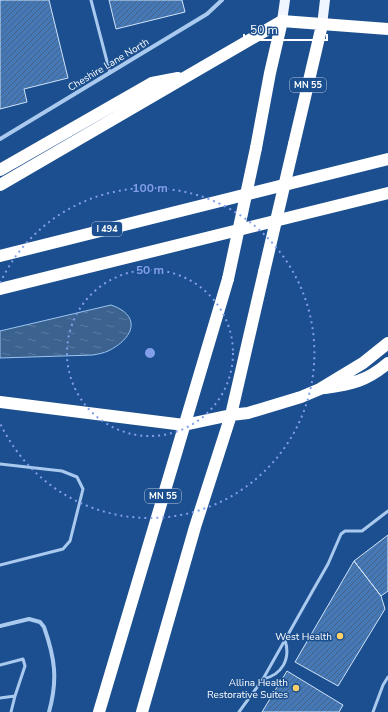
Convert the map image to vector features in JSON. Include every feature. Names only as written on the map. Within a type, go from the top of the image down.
[{"type":"highway","points":[[0,185],[282,21],[322,25],[355,25],[388,29]]},
{"type":"highway","name":"MN 55","points":[[99,712],[228,280],[282,21]]},
{"type":"highway","name":"MN 55","points":[[142,712],[193,535],[231,414],[322,25]]},
{"type":"highway","points":[[0,170],[152,83],[188,75]]},
{"type":"highway","name":"I 494","points":[[0,256],[388,159]]},
{"type":"highway","points":[[0,289],[388,194]]},
{"type":"highway","points":[[0,402],[184,425],[231,414],[248,414],[301,397],[320,389],[364,363],[388,343]]},
{"type":"highway","points":[[320,389],[355,384],[378,371],[388,363]]},
{"type":"main road","name":"MN 55","points":[[282,21],[284,0]]},
{"type":"main road","name":"MN 55","points":[[322,25],[325,0]]},
{"type":"street","name":"Cheshire Lane North","points":[[0,139],[207,14],[222,0]]},
{"type":"street","points":[[0,626],[29,619],[40,622],[47,636],[56,674],[54,695],[49,712]]},
{"type":"lane","points":[[91,0],[110,73]]},
{"type":"lane","points":[[0,464],[62,471],[77,477],[83,489],[70,542],[63,549],[0,565]]},
{"type":"lane","points":[[239,712],[263,679],[328,564],[341,534],[345,531],[362,531],[388,511]]},
{"type":"lane","points":[[263,679],[278,672],[284,665],[288,656],[285,640]]},
{"type":"lane","points":[[0,665],[23,659],[25,666],[11,712]]},
{"type":"lane","points":[[373,712],[383,685],[388,677]]},
{"type":"lane","points":[[0,698],[15,696]]},
{"type":"water","points":[[111,305],[128,315],[131,321],[131,328],[124,340],[108,351],[93,355],[0,358],[0,331]]},
{"type":"building","points":[[0,0],[49,0],[68,78],[24,89],[27,102],[0,109]]},
{"type":"building","points":[[109,0],[182,0],[185,12],[116,29]]},
{"type":"building","points":[[388,535],[388,591],[381,596],[354,561]]},
{"type":"building","name":"West Health","points":[[354,561],[381,596],[385,609],[338,686],[295,662]]},
{"type":"building","name":"Allina Health Restorative Suites","points":[[287,671],[343,705],[339,712],[262,712]]},
{"type":"place","name":"West Health","points":[[340,636]]},
{"type":"place","name":"Allina Health Restorative Suites","points":[[296,688]]}]
